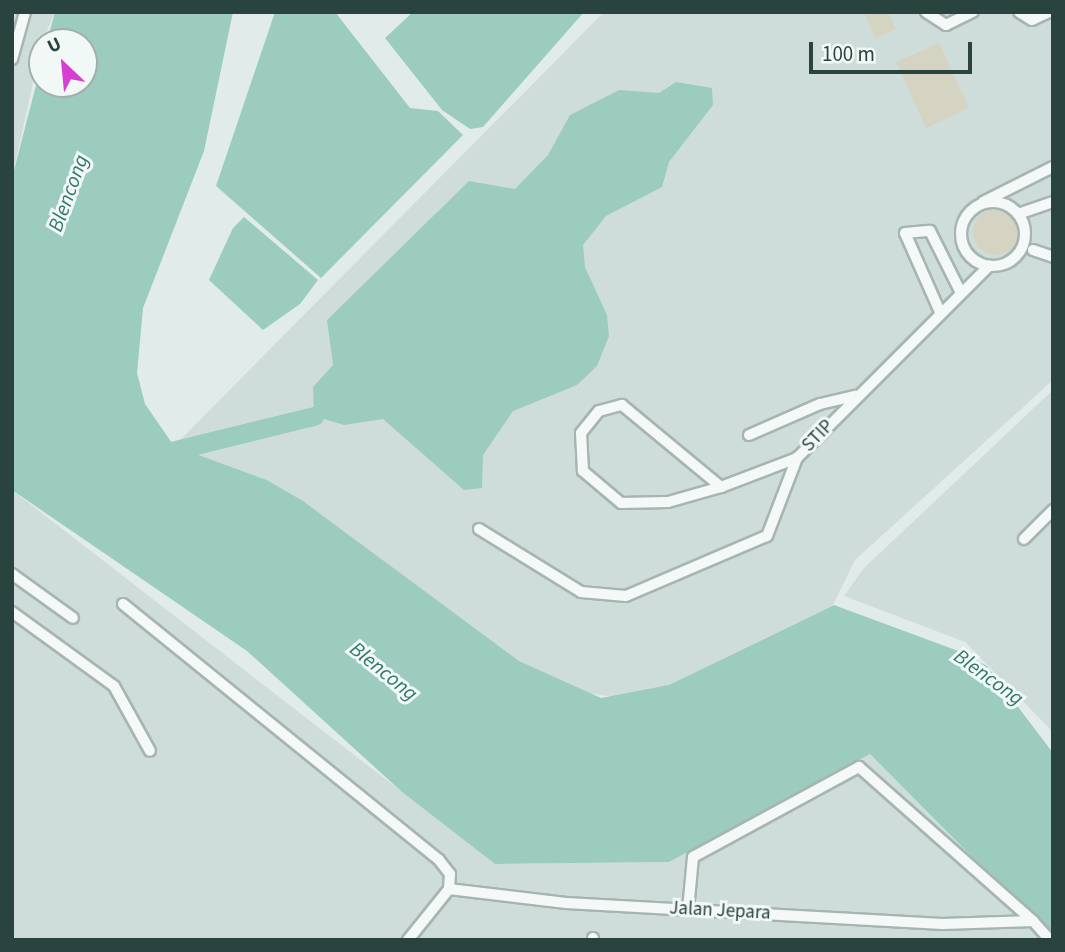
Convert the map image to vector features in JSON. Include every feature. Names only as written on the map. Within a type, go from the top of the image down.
[{"type":"lane","points":[[12,59],[25,12]]},
{"type":"lane","points":[[926,12],[946,25],[973,12]]},
{"type":"lane","points":[[1019,12],[1032,20],[1050,16]]},
{"type":"lane","points":[[1053,167],[983,202],[964,219],[962,244],[989,266],[1013,259],[1027,250],[1053,257]]},
{"type":"lane","points":[[983,202],[1018,214],[1053,202]]},
{"type":"lane","points":[[1018,214],[1024,225],[1027,250]]},
{"type":"lane","points":[[940,312],[905,233],[930,231],[961,293]]},
{"type":"lane","name":"STIP","points":[[721,487],[622,405],[599,411],[581,433],[580,461],[590,484],[621,503],[644,504],[721,487],[797,458],[940,312],[989,266]]},
{"type":"lane","points":[[750,435],[820,404],[856,396]]},
{"type":"lane","points":[[479,529],[570,587],[626,596],[767,536],[797,458]]},
{"type":"lane","points":[[1024,539],[1053,510]]},
{"type":"lane","points":[[12,574],[73,618]]},
{"type":"lane","points":[[122,604],[439,860],[450,874],[449,889],[408,940]]},
{"type":"lane","points":[[12,612],[114,686],[150,751]]},
{"type":"lane","points":[[688,909],[692,858],[859,767],[1033,921],[1050,940]]},
{"type":"lane","name":"Jalan Jepara","points":[[449,889],[688,909],[942,924],[1033,921]]},
{"type":"shaded area","points":[[12,12],[55,12],[48,28],[28,28],[30,98],[12,178]]},
{"type":"shaded area","points":[[604,12],[1053,12],[1053,380],[855,560],[833,605],[669,685],[622,698],[586,693],[519,661],[303,501],[267,480],[174,446]]},
{"type":"shaded area","points":[[864,12],[888,12],[896,29],[875,38]]},
{"type":"shaded area","points":[[939,43],[969,108],[926,128],[896,62]]},
{"type":"shaded area","points":[[996,209],[1012,216],[1019,232],[1012,248],[996,255],[980,248],[973,232],[980,216]]},
{"type":"shaded area","points":[[1053,390],[1053,732],[965,642],[844,596],[863,569]]},
{"type":"shaded area","points":[[12,490],[495,864],[669,862],[870,754],[1053,940],[12,940]]},
{"type":"water","name":"Blencong","points":[[55,12],[233,12],[204,151],[143,308],[137,373],[145,404],[174,446],[267,480],[303,501],[519,661],[601,698],[669,685],[834,605],[961,652],[987,666],[1053,753],[1053,939],[870,754],[669,862],[495,864],[402,792],[247,651],[12,490],[12,178],[33,98],[98,98],[98,28],[51,28]]},
{"type":"water","points":[[275,12],[335,12],[410,108],[438,111],[463,135],[321,278],[216,186]]},
{"type":"water","points":[[413,12],[584,12],[483,127],[470,129],[442,110],[385,38]]},
{"type":"water","points":[[676,82],[712,88],[713,105],[669,162],[662,187],[606,216],[583,245],[585,267],[607,315],[609,336],[597,366],[577,385],[513,411],[483,455],[482,488],[464,490],[383,419],[344,425],[314,416],[313,387],[333,365],[327,320],[469,181],[515,189],[548,155],[570,115],[619,90],[659,93]]},
{"type":"water","points":[[244,217],[318,280],[300,304],[263,330],[209,280],[233,228]]},
{"type":"waterway","points":[[155,455],[314,416]]}]
